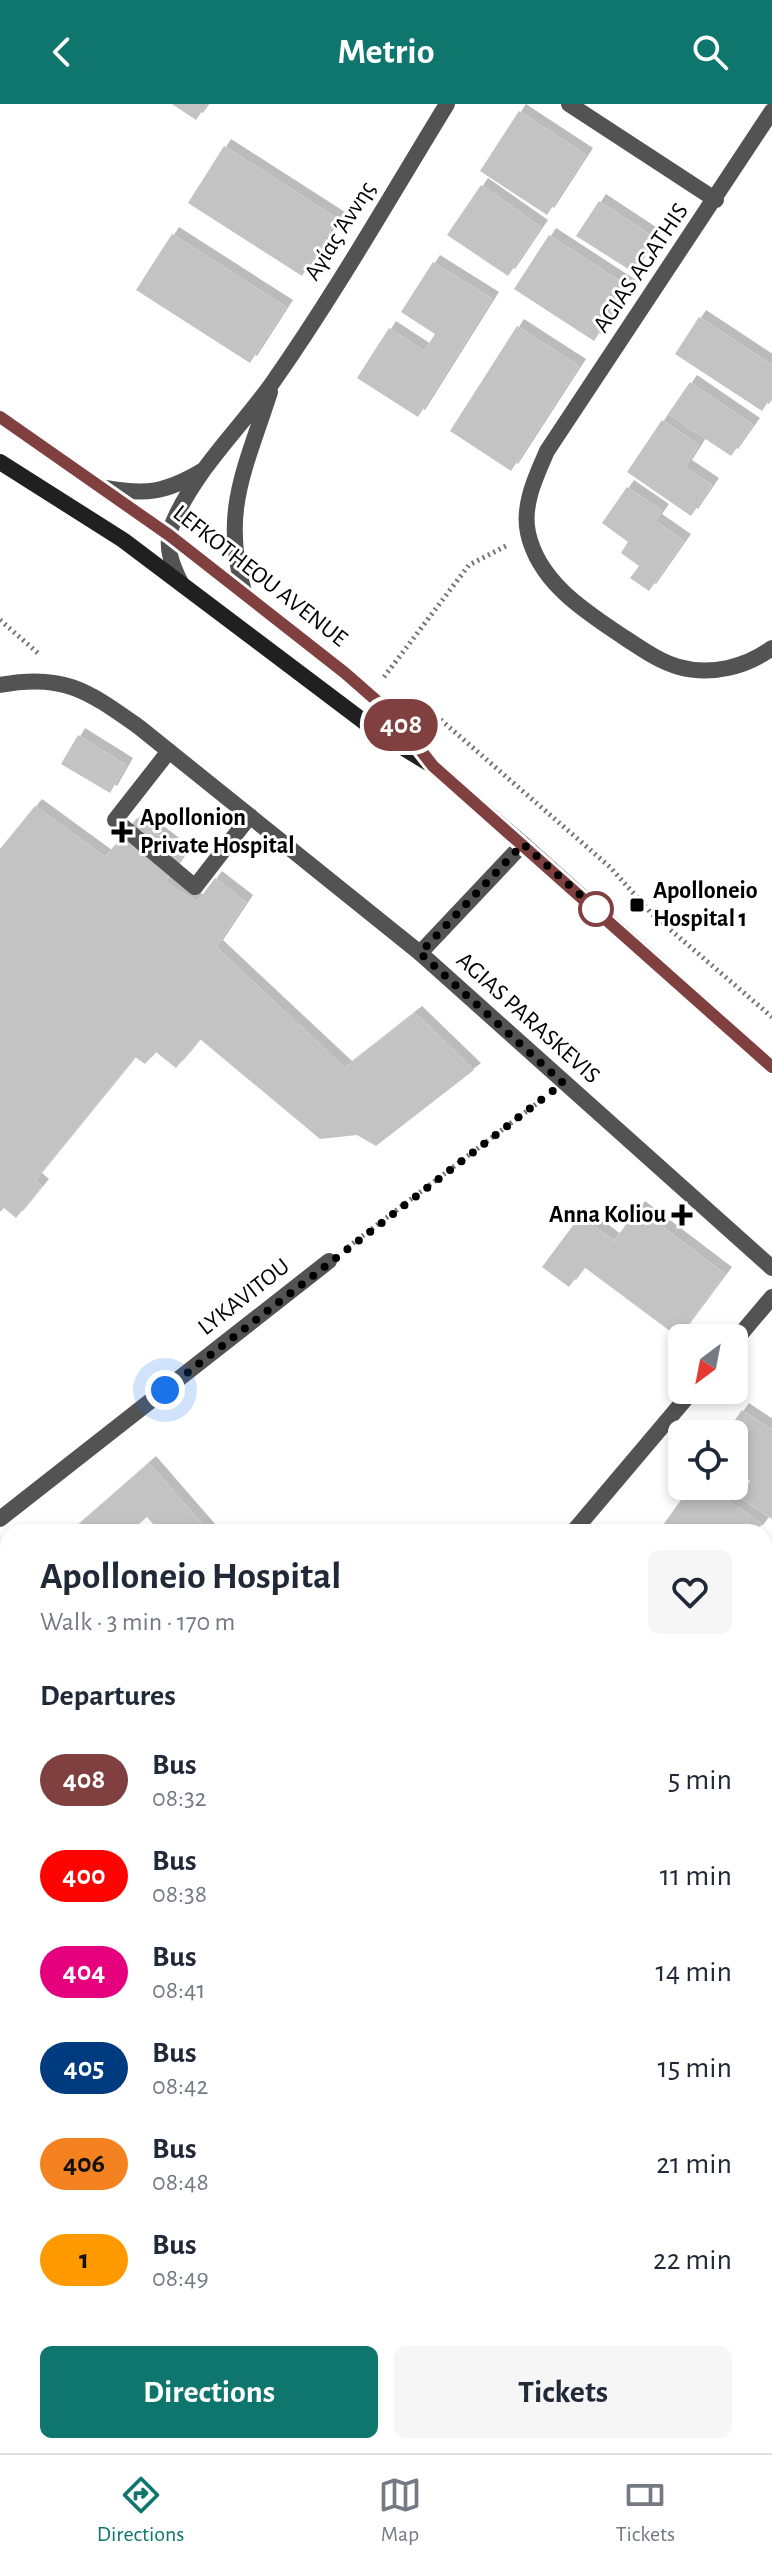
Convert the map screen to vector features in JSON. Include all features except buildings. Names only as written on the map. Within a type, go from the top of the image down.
[{"type":"main road","name":"LEFKOTHEOU AVENUE","points":[[0,417],[105,488],[245,595],[394,716],[433,766]]},
{"type":"main road","name":"LEFKOTHEOU AVENUE","points":[[0,462],[99,525],[379,733],[433,766],[772,1067]]},
{"type":"street","name":"Αγίας Άννης","points":[[169,535],[204,470],[273,383],[447,104]]},
{"type":"street","points":[[569,104],[716,200]]},
{"type":"street","name":"AGIAS AGATHIS","points":[[528,534],[526,510],[547,451],[716,200],[772,111]]},
{"type":"street","name":"Αγίας Άννης","points":[[245,595],[233,545],[234,505],[273,383]]},
{"type":"street","name":"Αγίας Άννης","points":[[105,488],[146,493],[165,490],[204,470]]},
{"type":"street","points":[[528,534],[542,565],[558,587],[580,608],[646,651],[679,667],[713,671],[758,658],[772,648]]},
{"type":"street","points":[[169,535],[170,557],[181,583]]},
{"type":"street","name":"AGIAS PARASKEVIS","points":[[0,685],[40,680],[78,688],[113,709],[169,751],[420,953],[772,1268]]},
{"type":"street","points":[[169,751],[115,820],[195,887],[250,816]]},
{"type":"street","points":[[420,953],[523,844]]},
{"type":"street","name":"LYKAVITOU","points":[[0,1519],[329,1261]]},
{"type":"street","points":[[748,1325],[772,1297]]},
{"type":"street","points":[[580,1524],[681,1404]]},
{"type":"path","points":[[370,696],[469,565],[528,534]]},
{"type":"path","points":[[387,673],[399,683]]},
{"type":"path","points":[[411,693],[610,867],[652,914],[772,1017]]},
{"type":"path","points":[[329,1261],[563,1083]]},
{"type":"bus line","name":"408","points":[[0,417],[169,535],[345,673],[394,716],[433,766],[772,1067]]},
{"type":"place","name":"Apollonion Private Hospital","points":[[122,832]]},
{"type":"place","name":"Apolloneio Hospital 1","points":[[637,905]]},
{"type":"place","name":"Anna Koliou","points":[[682,1215]]},
{"type":"route","points":[[165,1390],[563,1083],[420,953],[523,844],[596,909]]}]
